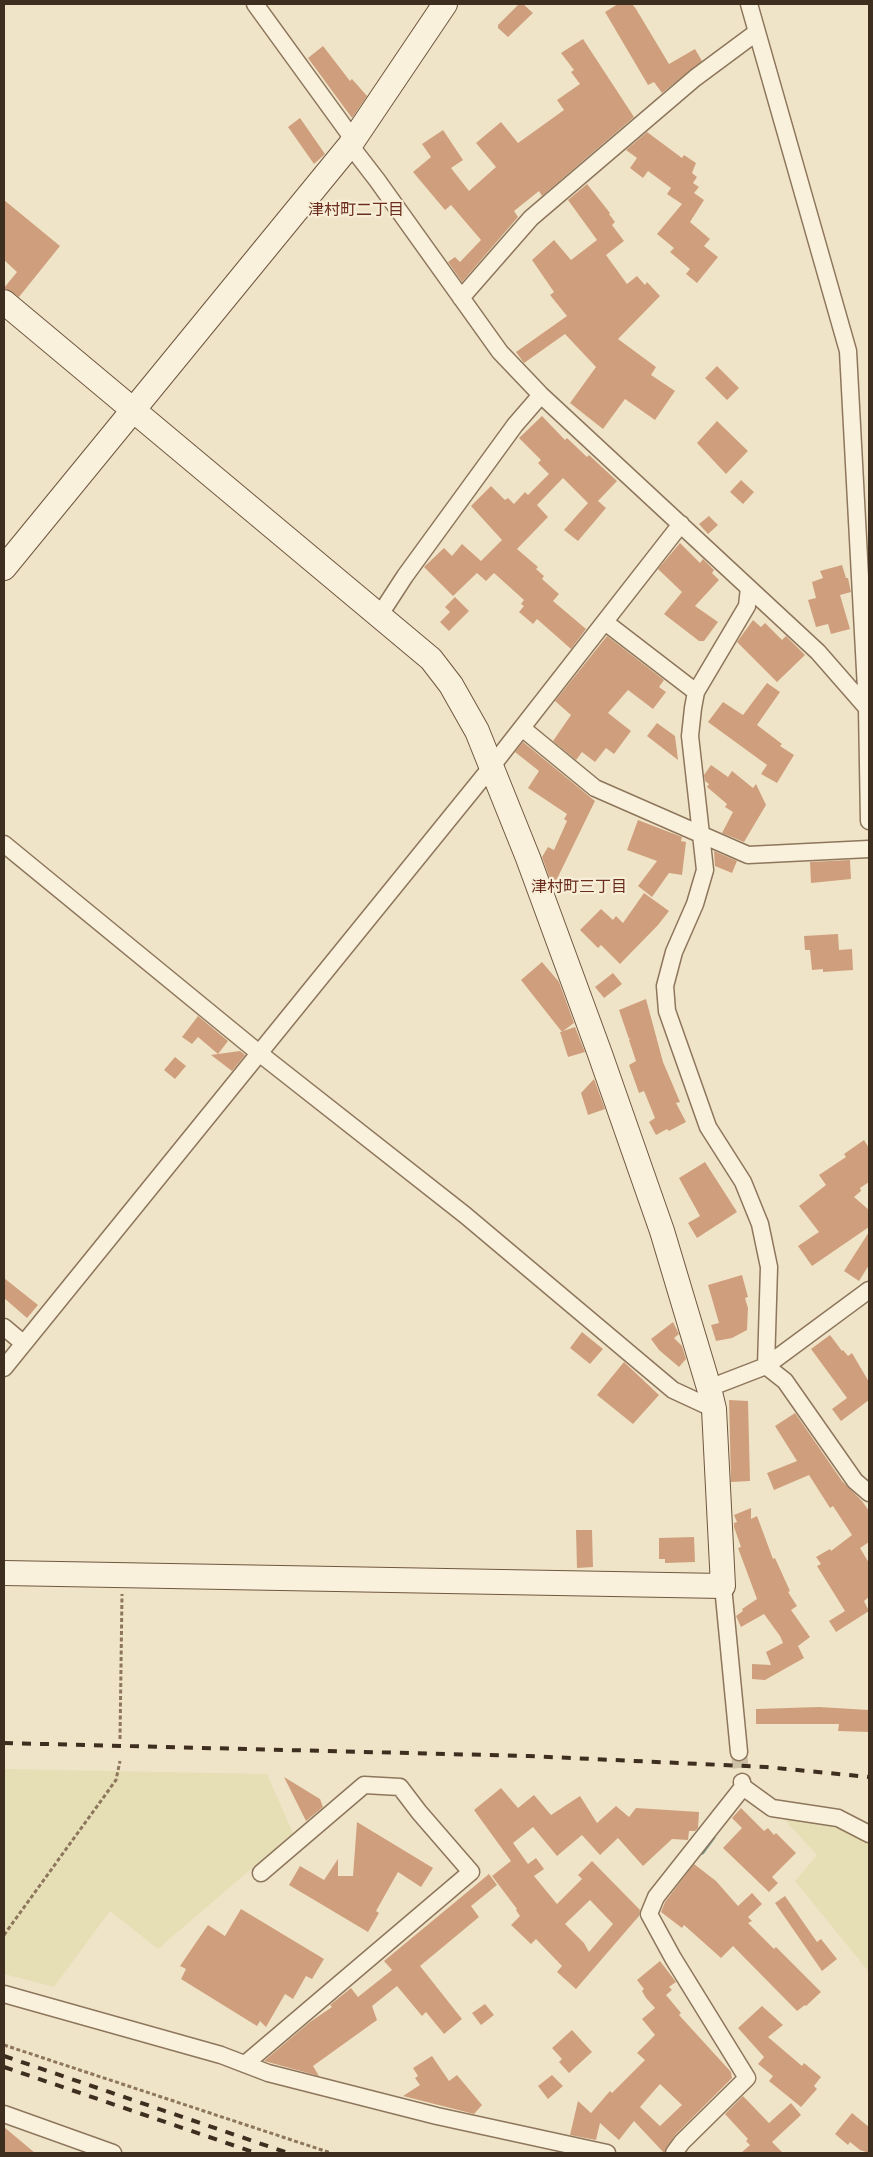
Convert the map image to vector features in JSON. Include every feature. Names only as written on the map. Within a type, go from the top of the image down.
[{"type":"street","points":[[255,4],[377,180],[500,352],[541,395],[818,652],[867,708]]},
{"type":"street","points":[[749,4],[848,351],[867,708],[869,821]]},
{"type":"street","points":[[4,568],[351,142],[436,7]]},
{"type":"street","points":[[461,298],[531,218],[695,78],[757,32]]},
{"type":"street","points":[[4,302],[431,659],[451,685],[477,731],[492,766],[600,1054],[659,1222],[711,1398],[723,1586],[739,1752]]},
{"type":"street","points":[[379,616],[405,576],[515,426],[541,395]]},
{"type":"street","points":[[4,1368],[492,766],[681,524]]},
{"type":"street","points":[[749,588],[747,606],[696,692],[690,736],[705,870],[695,904],[674,952],[665,986],[667,1011],[708,1127],[743,1182],[760,1224],[769,1268],[766,1366]]},
{"type":"street","points":[[605,622],[696,692]]},
{"type":"street","points":[[522,728],[595,788],[748,855],[869,849]]},
{"type":"street","points":[[4,844],[259,1052],[465,1215],[673,1390],[711,1398],[766,1366],[869,1290]]},
{"type":"street","points":[[4,1327],[23,1343]]},
{"type":"street","points":[[766,1366],[785,1381],[855,1480],[869,1493]]},
{"type":"street","points":[[4,1573],[123,1573],[723,1586]]},
{"type":"street","points":[[245,2064],[471,1872],[419,1812],[400,1786],[364,1785],[261,1873]]},
{"type":"street","points":[[674,2153],[682,2142],[746,2078],[672,1958],[649,1914],[656,1897],[742,1785],[772,1808],[838,1818],[869,1834]]},
{"type":"street","points":[[4,1994],[221,2055],[268,2073],[437,2116],[607,2153]]},
{"type":"street","points":[[4,2114],[113,2153]]},
{"type":"path","points":[[120,1739],[123,1573]]},
{"type":"path","points":[[4,1935],[116,1780],[120,1761]]},
{"type":"path","points":[[4,2045],[331,2153]]},
{"type":"shaded area","points":[[4,1769],[267,1774],[293,1833],[158,1949],[110,1911],[54,1987],[4,1974]]},
{"type":"shaded area","points":[[782,1817],[832,1823],[869,1838],[869,1972],[795,1881],[817,1855]]},
{"type":"building","points":[[519,4],[523,4],[533,13],[508,37],[498,28],[498,25]]},
{"type":"building","points":[[618,4],[632,4],[669,64],[695,49],[702,61],[662,93],[654,82],[648,85],[605,12]]},
{"type":"building","points":[[583,39],[634,117],[542,196],[539,191],[514,211],[518,217],[462,282],[448,262],[455,257],[460,262],[481,240],[451,205],[445,210],[413,172],[431,157],[422,144],[443,130],[463,160],[451,168],[469,191],[496,167],[476,143],[501,122],[518,143],[564,110],[557,100],[580,84],[571,72],[574,70],[561,53]]},
{"type":"building","points":[[323,46],[350,81],[352,79],[367,96],[352,118],[308,58]]},
{"type":"building","points":[[300,118],[325,154],[314,164],[288,127]]},
{"type":"building","points":[[647,132],[682,158],[684,155],[696,163],[692,173],[697,177],[693,183],[699,187],[694,193],[704,200],[690,222],[710,239],[704,246],[718,257],[697,283],[686,274],[690,269],[670,252],[674,248],[657,234],[682,204],[667,194],[671,188],[648,171],[643,178],[630,168],[637,158],[626,150]]},
{"type":"building","points":[[587,184],[610,213],[615,222],[612,225],[624,241],[606,255],[627,284],[637,276],[645,285],[647,282],[660,296],[618,339],[656,367],[651,375],[675,391],[655,420],[625,399],[603,429],[570,403],[596,367],[565,334],[524,363],[516,352],[567,316],[550,295],[554,292],[532,260],[554,240],[571,260],[597,240],[568,200]]},
{"type":"building","points":[[4,200],[60,246],[19,297],[4,288],[17,272],[4,260]]},
{"type":"building","points":[[717,366],[739,388],[727,400],[705,378]]},
{"type":"building","points":[[542,416],[565,440],[567,438],[587,457],[589,455],[617,481],[598,501],[606,508],[578,541],[564,530],[588,503],[563,478],[537,505],[548,517],[517,549],[538,567],[536,569],[544,576],[542,579],[559,594],[553,601],[586,629],[571,649],[537,619],[533,624],[519,612],[524,606],[521,604],[524,600],[494,573],[486,581],[477,573],[453,596],[424,567],[444,548],[452,556],[462,544],[481,561],[502,540],[471,506],[491,486],[505,500],[508,498],[514,504],[525,492],[528,495],[549,474],[538,463],[541,460],[519,438]]},
{"type":"building","points":[[717,421],[748,451],[726,474],[697,443]]},
{"type":"building","points":[[741,480],[754,492],[743,504],[730,492]]},
{"type":"building","points":[[709,516],[718,525],[708,534],[699,524]]},
{"type":"building","points":[[680,543],[700,563],[703,559],[714,570],[712,573],[719,580],[695,606],[718,622],[704,641],[699,641],[664,614],[682,592],[658,569]]},
{"type":"building","points":[[842,565],[846,578],[848,578],[851,592],[840,595],[850,629],[831,634],[828,624],[816,627],[808,600],[816,598],[812,582],[823,578],[820,571]]},
{"type":"building","points":[[455,597],[469,611],[449,631],[440,622],[450,612],[445,607]]},
{"type":"building","points":[[753,620],[761,627],[765,623],[782,640],[786,636],[805,655],[777,682],[737,642]]},
{"type":"building","points":[[607,636],[664,680],[659,687],[666,692],[653,709],[628,690],[608,713],[631,731],[614,754],[606,748],[595,762],[582,752],[576,760],[553,741],[571,715],[555,701]]},
{"type":"building","points":[[767,683],[780,692],[757,725],[782,744],[780,746],[794,755],[777,783],[761,774],[767,765],[708,722],[723,702],[743,715]]},
{"type":"building","points":[[657,723],[675,736],[678,760],[647,736]]},
{"type":"building","points":[[523,742],[595,801],[553,887],[542,857],[548,847],[554,850],[567,821],[564,819],[567,814],[528,788],[539,771],[515,752]]},
{"type":"building","points":[[711,765],[728,777],[732,771],[753,788],[756,784],[766,805],[744,842],[722,833],[733,812],[725,807],[727,804],[707,787],[709,784],[705,781],[704,775]]},
{"type":"building","points":[[638,820],[682,837],[681,841],[686,842],[682,875],[669,873],[652,897],[638,886],[657,861],[627,850]]},
{"type":"building","points":[[714,851],[737,861],[732,873],[715,866]]},
{"type":"building","points":[[850,860],[851,879],[811,883],[810,862]]},
{"type":"building","points":[[644,893],[669,911],[620,964],[601,945],[598,948],[580,930],[601,909],[613,920],[616,916],[623,923]]},
{"type":"building","points":[[838,934],[839,950],[852,949],[853,970],[823,972],[823,969],[812,970],[810,950],[805,950],[804,936]]},
{"type":"building","points":[[542,962],[559,982],[574,1023],[563,1031],[575,1027],[585,1052],[568,1057],[560,1032],[562,1032],[521,980]]},
{"type":"building","points":[[613,973],[622,984],[604,998],[595,987]]},
{"type":"building","points":[[646,999],[663,1062],[680,1102],[676,1103],[686,1122],[656,1135],[649,1122],[655,1118],[644,1091],[639,1093],[629,1065],[636,1061],[629,1040],[631,1038],[629,1039],[619,1010]]},
{"type":"building","points":[[198,1016],[228,1041],[218,1054],[198,1037],[192,1044],[182,1037]]},
{"type":"building","points":[[240,1051],[245,1055],[232,1071],[211,1055]]},
{"type":"building","points":[[175,1057],[186,1066],[175,1079],[164,1070]]},
{"type":"building","points":[[594,1079],[605,1109],[588,1115],[581,1093]]},
{"type":"building","points":[[864,1140],[869,1148],[869,1182],[860,1188],[861,1191],[854,1197],[869,1210],[869,1227],[812,1266],[798,1246],[819,1232],[799,1206],[826,1185],[819,1175],[846,1157],[844,1154]]},
{"type":"building","points":[[705,1162],[737,1212],[697,1238],[688,1223],[700,1216],[679,1178]]},
{"type":"building","points":[[869,1232],[869,1265],[859,1281],[844,1271]]},
{"type":"building","points":[[742,1275],[748,1297],[745,1298],[748,1308],[747,1330],[732,1338],[716,1341],[711,1325],[719,1323],[708,1285]]},
{"type":"building","points":[[4,1278],[38,1305],[27,1318],[4,1298]]},
{"type":"building","points":[[673,1322],[679,1334],[674,1338],[682,1346],[686,1359],[679,1367],[659,1350],[651,1339]]},
{"type":"building","points":[[582,1332],[603,1349],[590,1364],[570,1348]]},
{"type":"building","points":[[830,1335],[848,1356],[852,1353],[869,1382],[869,1400],[841,1421],[832,1409],[847,1398],[811,1349]]},
{"type":"building","points":[[624,1362],[659,1395],[633,1424],[597,1395]]},
{"type":"building","points":[[729,1400],[748,1401],[750,1481],[731,1482]]},
{"type":"building","points":[[795,1413],[842,1481],[869,1511],[869,1542],[860,1548],[869,1563],[869,1597],[864,1601],[869,1611],[836,1632],[829,1621],[845,1611],[817,1566],[821,1564],[816,1557],[830,1549],[831,1551],[852,1535],[833,1506],[830,1508],[809,1475],[774,1490],[767,1473],[797,1461],[775,1426]]},
{"type":"building","points":[[751,1508],[751,1519],[757,1516],[773,1559],[775,1558],[790,1591],[788,1592],[797,1606],[791,1610],[810,1637],[798,1646],[804,1658],[765,1680],[752,1679],[752,1664],[771,1665],[766,1652],[783,1643],[780,1636],[764,1614],[741,1627],[736,1616],[743,1611],[742,1609],[757,1599],[738,1548],[741,1547],[734,1527],[734,1523],[737,1522],[734,1515]]},
{"type":"building","points":[[576,1530],[592,1530],[593,1567],[577,1568]]},
{"type":"building","points":[[694,1537],[695,1562],[665,1563],[665,1559],[659,1559],[659,1538]]},
{"type":"building","points":[[819,1707],[869,1710],[869,1732],[838,1731],[839,1724],[756,1724],[756,1709]]},
{"type":"building","points":[[284,1777],[320,1799],[323,1807],[306,1821]]},
{"type":"building","points":[[501,1788],[518,1808],[534,1795],[551,1815],[580,1796],[597,1823],[616,1806],[629,1817],[636,1808],[699,1812],[698,1828],[695,1831],[689,1831],[688,1840],[672,1839],[643,1866],[618,1838],[600,1855],[582,1835],[557,1856],[533,1827],[513,1843],[528,1864],[536,1858],[544,1869],[534,1876],[557,1904],[582,1879],[578,1875],[592,1861],[640,1910],[639,1916],[576,1989],[557,1972],[562,1966],[536,1939],[531,1944],[511,1925],[520,1916],[517,1909],[492,1876],[511,1861],[474,1810]],"holes":[[[590,1900],[613,1924],[589,1952],[584,1943],[565,1924]]]},
{"type":"building","points":[[741,1808],[764,1831],[768,1828],[774,1835],[776,1833],[796,1853],[772,1877],[778,1883],[769,1892],[723,1848],[742,1828],[732,1818]]},
{"type":"building","points":[[357,1822],[433,1868],[421,1887],[398,1872],[376,1911],[379,1913],[368,1932],[289,1885],[300,1866],[324,1880],[338,1859],[338,1876],[353,1876]]},
{"type":"building","points":[[694,1864],[716,1881],[738,1906],[752,1893],[762,1904],[748,1917],[752,1921],[748,1923],[774,1949],[776,1947],[821,1992],[806,2006],[797,2011],[733,1946],[721,1958],[684,1925],[682,1928],[661,1912],[665,1902]]},
{"type":"building","points":[[489,1874],[497,1885],[471,1906],[479,1917],[420,1966],[462,2019],[444,2034],[426,2012],[422,2016],[397,1986],[372,2006],[377,2020],[313,2066],[319,2076],[264,2061],[310,2022],[332,2007],[330,2005],[351,1988],[358,1997],[392,1970],[384,1961]]},
{"type":"building","points":[[785,1896],[817,1942],[821,1939],[837,1959],[822,1971],[775,1903]]},
{"type":"building","points":[[241,1909],[324,1959],[312,1979],[306,1976],[293,1999],[285,1994],[266,2027],[260,2021],[257,2026],[181,1979],[186,1969],[180,1966],[208,1925],[225,1936]]},
{"type":"building","points":[[660,1961],[676,1982],[669,1987],[672,1990],[666,1995],[681,2013],[679,2015],[731,2072],[732,2078],[675,2135],[664,2153],[634,2121],[619,2140],[600,2123],[596,2140],[570,2135],[578,2101],[591,2113],[610,2091],[612,2093],[645,2060],[637,2053],[655,2035],[642,2019],[655,2008],[646,1998],[642,1991],[644,1989],[637,1980]],"holes":[[[660,2084],[682,2105],[660,2126],[640,2107]]]},
{"type":"building","points":[[485,2004],[494,2015],[481,2025],[472,2013]]},
{"type":"building","points":[[762,2006],[783,2025],[768,2037],[802,2066],[804,2063],[821,2077],[814,2086],[817,2089],[801,2107],[769,2081],[773,2076],[758,2064],[764,2057],[738,2028]]},
{"type":"building","points":[[572,2030],[592,2052],[569,2073],[559,2062],[562,2059],[552,2048]]},
{"type":"building","points":[[432,2056],[449,2081],[457,2075],[482,2105],[474,2114],[403,2096],[420,2085],[415,2078],[418,2076],[413,2068]]},
{"type":"building","points":[[552,2075],[563,2086],[548,2099],[538,2086]]},
{"type":"building","points":[[743,2096],[769,2123],[791,2103],[801,2115],[772,2142],[783,2153],[741,2153],[750,2145],[746,2141],[748,2139],[725,2114]]},
{"type":"building","points":[[852,2113],[869,2127],[869,2153],[860,2150],[850,2142],[848,2145],[835,2134]]},
{"type":"building","points":[[4,2127],[35,2153],[4,2153]]},
{"type":"waterway","points":[[702,1852],[713,1837]]},
{"type":"tunnel","points":[[739,1752],[742,1782]]},
{"type":"railway","points":[[4,1743],[528,1756],[766,1767],[869,1777]]},
{"type":"railway","points":[[4,2056],[288,2153]]},
{"type":"railway","points":[[4,2067],[256,2153]]},
{"type":"district","name":"津村町二丁目","points":[[356,211]]},
{"type":"district","name":"津村町三丁目","points":[[579,888]]}]
